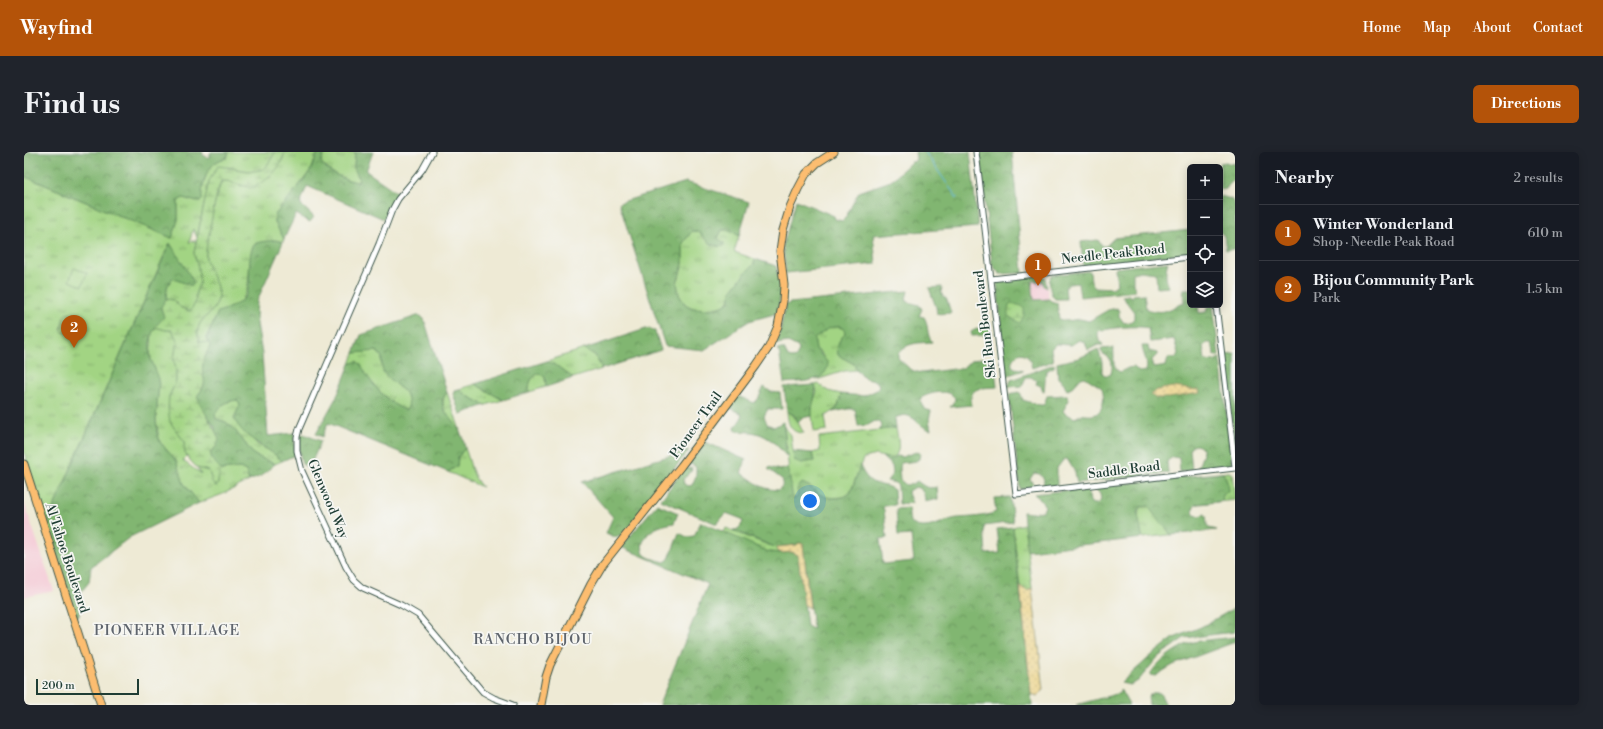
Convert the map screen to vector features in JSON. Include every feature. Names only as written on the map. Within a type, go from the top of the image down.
[{"type":"main road","name":"Pioneer Trail","points":[[541,705],[546,677],[550,665],[598,572],[612,551],[684,461],[769,347],[778,326],[783,301],[784,285],[780,251],[788,214],[795,194],[806,174],[813,166],[830,153]]},
{"type":"main road","name":"Al Tahoe Boulevard","points":[[24,464],[101,705]]},
{"type":"street","name":"Glenwood Way","points":[[432,152],[422,170],[398,199],[392,210],[379,244],[297,433],[297,451],[300,464],[311,492],[346,567],[354,580],[363,588],[401,605],[418,615],[483,692],[513,705]]},
{"type":"street","name":"Ski Run Boulevard","points":[[976,152],[1016,494]]},
{"type":"street","name":"Needle Peak Road","points":[[991,279],[1187,257]]},
{"type":"street","points":[[1216,308],[1235,468]]},
{"type":"street","name":"Saddle Road","points":[[1016,494],[1235,468]]},
{"type":"shaded area","points":[[1042,276],[1046,279],[1049,299],[1034,300],[1032,277]]},
{"type":"shaded area","points":[[24,502],[54,591],[24,597]]},
{"type":"green space","points":[[24,152],[203,152],[202,154],[208,158],[211,152],[229,152],[227,158],[215,163],[207,173],[204,180],[202,200],[197,202],[183,198],[178,201],[178,220],[172,238],[24,176]]},
{"type":"green space","points":[[229,152],[275,152],[265,168],[261,170],[251,171],[227,167],[209,181],[197,237],[193,229],[189,244],[192,241],[196,241],[194,253],[200,282],[196,292],[196,302],[191,311],[181,308],[173,300],[166,299],[167,287],[172,278],[192,286],[194,282],[169,244],[46,525],[24,452],[24,176],[172,238],[178,220],[178,201],[183,198],[197,202],[209,169],[213,163],[227,158]]},
{"type":"green space","points":[[275,152],[285,152],[276,170],[258,185],[251,188],[227,181],[221,181],[207,244],[207,264],[217,287],[218,297],[213,309],[201,321],[199,326],[199,342],[208,343],[210,345],[204,359],[202,369],[204,383],[197,396],[219,439],[216,447],[210,452],[212,460],[222,470],[216,487],[212,482],[209,471],[197,468],[189,459],[185,453],[184,441],[170,422],[168,408],[169,397],[176,382],[174,360],[177,340],[172,330],[155,327],[164,317],[161,307],[166,299],[173,300],[181,308],[190,311],[196,302],[196,292],[200,282],[194,253],[209,181],[218,166],[248,171],[260,170],[266,167]]},
{"type":"green space","points":[[285,152],[318,152],[312,168],[275,215],[274,221],[284,239],[283,242],[275,240],[256,243],[251,253],[246,294],[237,304],[218,312],[206,338],[208,343],[199,342],[198,333],[201,321],[213,309],[218,297],[217,287],[207,264],[206,251],[214,205],[222,181],[227,181],[242,186],[282,161]]},
{"type":"green space","points":[[318,152],[325,152],[321,162],[332,172],[343,178],[358,182],[359,178],[354,168],[355,152],[373,152],[366,171],[398,193],[384,219],[307,186],[300,204],[314,217],[310,222],[296,214],[284,239],[274,221],[275,215],[312,168]]},
{"type":"green space","points":[[325,152],[355,152],[354,168],[359,178],[358,182],[348,180],[324,166],[321,162]]},
{"type":"green space","points":[[915,152],[970,152],[978,227],[873,235],[876,264],[786,273],[783,246],[796,200],[834,216],[835,219],[842,221],[859,192],[891,181],[911,162],[914,162],[916,159]]},
{"type":"green space","points":[[979,152],[1012,152],[1023,273],[1000,274],[992,264]]},
{"type":"green space","points":[[1220,163],[1235,163],[1235,180],[1232,180],[1226,189],[1223,190],[1223,164]]},
{"type":"green space","points":[[686,182],[749,202],[739,236],[730,230],[722,230],[718,238],[724,243],[724,246],[711,244],[695,231],[692,231],[683,243],[683,264],[677,283],[679,295],[685,304],[692,308],[711,309],[723,306],[729,302],[731,291],[754,264],[755,259],[776,266],[781,288],[778,313],[749,321],[704,350],[665,346],[619,203]]},
{"type":"green space","points":[[1223,197],[1231,199],[1235,205],[1235,249],[1226,250],[1224,236]]},
{"type":"green space","points":[[722,230],[730,230],[739,236],[734,252],[755,259],[754,264],[731,291],[729,302],[723,306],[711,309],[692,308],[685,304],[679,295],[677,283],[683,264],[683,243],[692,231],[695,231],[709,242],[719,247],[718,238]]},
{"type":"green space","points":[[1187,230],[1187,253],[1083,266],[1081,242],[1098,240],[1102,246],[1106,246],[1114,238]]},
{"type":"green space","points":[[275,240],[283,242],[257,301],[256,317],[262,354],[268,436],[294,433],[295,455],[282,461],[249,437],[238,425],[234,418],[240,405],[237,400],[224,404],[215,414],[216,419],[226,422],[234,429],[254,455],[275,464],[261,476],[249,481],[246,471],[240,468],[222,470],[212,460],[210,452],[216,447],[215,427],[201,408],[197,396],[204,383],[202,368],[210,345],[206,339],[218,312],[237,304],[245,297],[248,291],[250,260],[253,247],[259,242]]},
{"type":"green space","points":[[170,243],[194,282],[192,286],[172,278],[167,287],[166,299],[161,307],[164,317],[152,333],[150,357],[159,379],[156,420],[157,433],[160,442],[176,461],[184,484],[199,503],[130,537],[91,567],[89,582],[81,592],[79,616],[76,617],[46,525]]},
{"type":"green space","points":[[1168,262],[1166,274],[1169,287],[1157,288],[1156,273],[1140,271],[1133,273],[1133,284],[1136,291],[1080,297],[1078,283],[1069,284],[1065,287],[1066,299],[1055,299],[1050,287],[1050,278],[1052,275],[1090,271],[1091,282],[1095,287],[1111,288],[1117,285],[1115,268]]},
{"type":"green space","points":[[74,268],[87,273],[82,286],[69,281]]},
{"type":"green space","points":[[1039,276],[1045,277],[1047,288],[1044,286],[1043,281],[1032,281],[1034,300],[1049,299],[1057,303],[1059,319],[1067,321],[1080,319],[1089,321],[1108,310],[1117,308],[1119,311],[1119,316],[1124,323],[1130,322],[1134,319],[1134,312],[1122,296],[1129,295],[1132,298],[1132,295],[1144,294],[1146,309],[1152,311],[1162,311],[1184,303],[1183,289],[1187,289],[1187,308],[1198,308],[1199,313],[1206,312],[1208,308],[1213,308],[1219,356],[1215,356],[1211,343],[1207,343],[1203,346],[1205,360],[1213,361],[1220,358],[1232,462],[1229,466],[1197,470],[1203,454],[1202,448],[1197,445],[1192,446],[1190,449],[1192,470],[1180,472],[1179,458],[1173,457],[1167,461],[1168,473],[1077,483],[1075,472],[1067,459],[1064,459],[1057,468],[1057,485],[1043,487],[1044,479],[1040,474],[1034,473],[1030,479],[1035,488],[1020,489],[1009,394],[1020,392],[1023,400],[1039,405],[1044,405],[1047,396],[1067,395],[1069,400],[1063,411],[1066,414],[1075,418],[1080,415],[1093,415],[1097,414],[1103,404],[1102,388],[1085,377],[1081,378],[1073,387],[1068,390],[1066,389],[1064,383],[1058,378],[1057,363],[1079,358],[1098,349],[1102,362],[1102,372],[1104,375],[1110,375],[1112,369],[1111,360],[1103,354],[1100,349],[1113,348],[1114,365],[1120,372],[1134,367],[1139,372],[1146,371],[1147,368],[1142,346],[1148,346],[1149,351],[1157,353],[1152,360],[1152,366],[1155,368],[1166,366],[1168,358],[1176,358],[1178,353],[1174,339],[1150,342],[1148,328],[1131,327],[1109,329],[1098,331],[1098,338],[1103,345],[1098,345],[1088,350],[1085,342],[1079,340],[1071,345],[1056,344],[1051,349],[1053,361],[1032,368],[1030,360],[1026,355],[1018,354],[1013,359],[1012,366],[1024,370],[1006,376],[997,283],[999,280]]},
{"type":"green space","points":[[942,287],[941,293],[947,300],[951,313],[937,314],[929,288]]},
{"type":"green space","points":[[908,291],[906,299],[908,302],[919,305],[922,309],[919,316],[924,317],[926,320],[929,336],[932,342],[909,345],[901,350],[898,354],[898,358],[911,370],[921,373],[963,368],[972,360],[994,360],[997,387],[982,388],[974,391],[971,399],[972,405],[950,407],[955,398],[948,393],[943,392],[929,394],[921,398],[924,409],[931,411],[929,419],[931,430],[921,425],[911,417],[906,416],[895,418],[896,428],[879,430],[882,427],[881,423],[875,421],[868,425],[858,426],[855,409],[833,412],[838,407],[841,394],[864,396],[877,390],[879,385],[876,381],[865,379],[854,364],[838,355],[838,343],[845,334],[844,329],[839,327],[832,327],[814,339],[816,349],[828,363],[823,375],[811,380],[784,383],[778,349],[784,349],[788,357],[792,358],[796,357],[799,351],[798,347],[788,342],[777,344],[786,305],[790,303]]},
{"type":"green space","points":[[1010,303],[1022,306],[1024,309],[1024,316],[1020,323],[1008,316],[1008,308]]},
{"type":"green space","points":[[67,313],[74,315],[76,319],[74,330],[71,334],[61,330],[64,316]]},
{"type":"green space","points":[[417,316],[421,316],[424,319],[447,392],[443,403],[444,408],[459,430],[465,446],[458,457],[457,466],[448,472],[328,423],[322,437],[316,434],[338,394],[350,364],[357,361],[384,396],[405,410],[408,408],[407,397],[404,392],[384,373],[382,367],[382,357],[377,351],[354,353],[361,335]]},
{"type":"green space","points":[[990,323],[991,335],[972,336],[971,332],[985,327]]},
{"type":"green space","points":[[837,326],[844,329],[845,334],[840,339],[845,359],[854,364],[857,370],[845,371],[816,380],[824,373],[822,354],[816,349],[814,339],[828,328]]},
{"type":"green space","points":[[155,327],[172,330],[177,340],[174,360],[176,382],[169,396],[170,422],[184,441],[185,453],[187,456],[183,461],[201,474],[197,468],[209,471],[212,482],[218,485],[218,475],[222,470],[240,468],[246,471],[249,481],[223,494],[199,503],[184,484],[176,461],[160,442],[156,420],[159,379],[150,357],[152,333]]},
{"type":"green space","points":[[649,328],[655,331],[661,350],[602,369],[595,355],[584,349]]},
{"type":"green space","points":[[584,349],[595,355],[602,369],[573,378],[557,366],[547,361]]},
{"type":"green space","points":[[376,351],[382,357],[382,367],[384,373],[404,392],[407,397],[408,408],[405,410],[394,404],[380,392],[357,362],[350,364],[354,353]]},
{"type":"green space","points":[[1235,354],[1235,444],[1223,355]]},
{"type":"green space","points":[[547,361],[557,366],[573,378],[546,387],[545,377],[539,373],[531,381],[529,392],[503,400],[475,384]]},
{"type":"green space","points":[[1054,364],[1054,367],[1046,371],[1044,391],[1042,390],[1041,386],[1036,384],[1037,381],[1031,377],[1026,377],[1022,386],[1008,387],[1011,380]]},
{"type":"green space","points":[[539,373],[545,377],[546,387],[529,392],[529,385],[532,377]]},
{"type":"green space","points":[[475,384],[503,400],[486,405],[467,396],[459,389]]},
{"type":"green space","points":[[818,384],[828,391],[841,394],[840,402],[837,408],[825,416],[827,430],[814,432],[811,408],[817,392],[815,385]]},
{"type":"green space","points":[[815,385],[812,416],[801,418],[799,422],[794,415],[787,411],[784,387]]},
{"type":"green space","points":[[764,387],[771,392],[780,393],[782,409],[768,409],[764,416],[767,424],[774,427],[783,422],[787,457],[777,445],[765,436],[754,432],[736,431],[735,428],[742,417],[741,413],[730,408],[738,396],[754,403],[758,399]]},
{"type":"green space","points":[[459,389],[467,396],[486,405],[460,414],[453,394],[455,390]]},
{"type":"green space","points":[[447,392],[460,430],[449,417],[444,407],[444,397]]},
{"type":"green space","points":[[237,400],[240,405],[234,418],[257,444],[275,454],[282,461],[275,464],[254,455],[234,429],[226,422],[216,419],[215,414],[219,408],[227,402]]},
{"type":"green space","points":[[787,411],[796,418],[804,433],[799,433],[792,429],[788,420]]},
{"type":"green space","points":[[784,426],[791,435],[794,460],[814,461],[812,453],[820,451],[819,437],[896,428],[898,449],[897,453],[892,459],[875,455],[863,459],[850,493],[843,497],[827,498],[819,495],[807,485],[795,499],[792,499]]},
{"type":"green space","points":[[303,434],[321,441],[309,468],[302,464],[299,449],[300,435]]},
{"type":"green space","points":[[705,442],[746,460],[741,473],[766,488],[778,490],[782,486],[783,480],[768,469],[770,467],[779,470],[788,467],[793,499],[798,496],[797,489],[802,483],[826,497],[839,498],[847,496],[852,490],[860,466],[870,481],[894,490],[895,505],[884,506],[883,508],[887,538],[880,539],[883,564],[914,561],[911,535],[898,536],[896,509],[908,508],[910,522],[916,526],[928,527],[952,519],[991,514],[996,512],[994,498],[1010,497],[1013,522],[984,526],[986,554],[1000,553],[997,529],[1013,527],[1032,705],[659,705],[708,584],[621,547],[657,504],[678,513],[674,523],[656,528],[645,538],[642,548],[644,554],[651,558],[665,562],[669,559],[679,533],[687,537],[694,536],[701,522],[769,552],[792,552],[798,555],[807,626],[813,629],[803,544],[775,547],[733,530],[740,527],[743,522],[742,519],[726,513],[717,524],[661,500],[684,469],[692,468],[691,472],[683,479],[684,484],[689,486],[692,485],[696,476],[696,467],[691,464],[687,466]]},
{"type":"green space","points":[[465,448],[476,479],[482,487],[448,472],[457,466],[458,457]]},
{"type":"green space","points":[[689,450],[622,535],[615,537],[606,533],[613,517],[582,482]]},
{"type":"green space","points":[[793,451],[812,453],[814,461],[801,463],[794,460]]},
{"type":"green space","points":[[916,452],[920,453],[919,459],[916,461],[901,463],[899,467],[900,480],[906,485],[913,484],[917,481],[926,487],[937,487],[938,499],[925,502],[923,493],[916,487],[909,490],[908,493],[912,503],[899,504],[898,486],[895,483],[887,481],[893,473],[892,466],[882,457],[892,459],[897,456],[902,457]]},
{"type":"green space","points":[[1229,472],[1232,474],[1235,500],[1183,506],[1186,533],[1143,538],[1138,518],[1140,507],[1149,506],[1180,477]]},
{"type":"green space","points":[[1223,473],[1227,481],[1228,491],[1223,495],[1222,501],[1196,504],[1193,509],[1194,515],[1199,516],[1205,514],[1209,528],[1217,530],[1171,535],[1149,506],[1140,507],[1137,512],[1143,538],[1027,551],[1023,512],[1031,513],[1043,511],[1045,506],[1034,494],[1088,488],[1090,502],[1097,504],[1101,500],[1100,494],[1093,487]]},
{"type":"green space","points":[[1024,524],[1032,588],[1027,591],[1020,586],[1013,527]]},
{"type":"green space","points":[[726,528],[768,545],[777,547],[776,550],[780,553],[769,552],[724,533]]},
{"type":"green space","points":[[1235,608],[1235,632],[1184,638],[1158,657],[1138,681],[1130,685],[1121,683],[1152,655],[1174,638],[1201,627]]},
{"type":"green space","points":[[1235,637],[1235,642],[1173,665],[1155,676],[1150,675],[1157,665],[1163,660],[1176,650],[1188,644],[1204,640]]},
{"type":"green space","points":[[1120,689],[1129,705],[1076,705],[1120,693]]},
{"type":"green space","points":[[1152,693],[1160,693],[1166,705],[1149,705],[1148,697]]},
{"type":"sand","points":[[1172,387],[1199,390],[1200,393],[1169,398],[1155,398],[1151,395],[1157,390]]},
{"type":"sand","points":[[799,543],[803,544],[810,608],[804,605],[798,555],[792,552],[780,553],[776,550],[777,547],[797,545]]},
{"type":"sand","points":[[1020,586],[1027,591],[1032,588],[1044,690],[1038,696],[1031,694]]},
{"type":"waterway","points":[[925,152],[957,198]]},
{"type":"place","name":"Winter Wonderland","points":[[1038,286]]},
{"type":"place","name":"Bijou Community Park","points":[[74,348]]},
{"type":"district","name":"PIONEER VILLAGE","points":[[167,631]]},
{"type":"district","name":"RANCHO BIJOU","points":[[533,640]]}]
